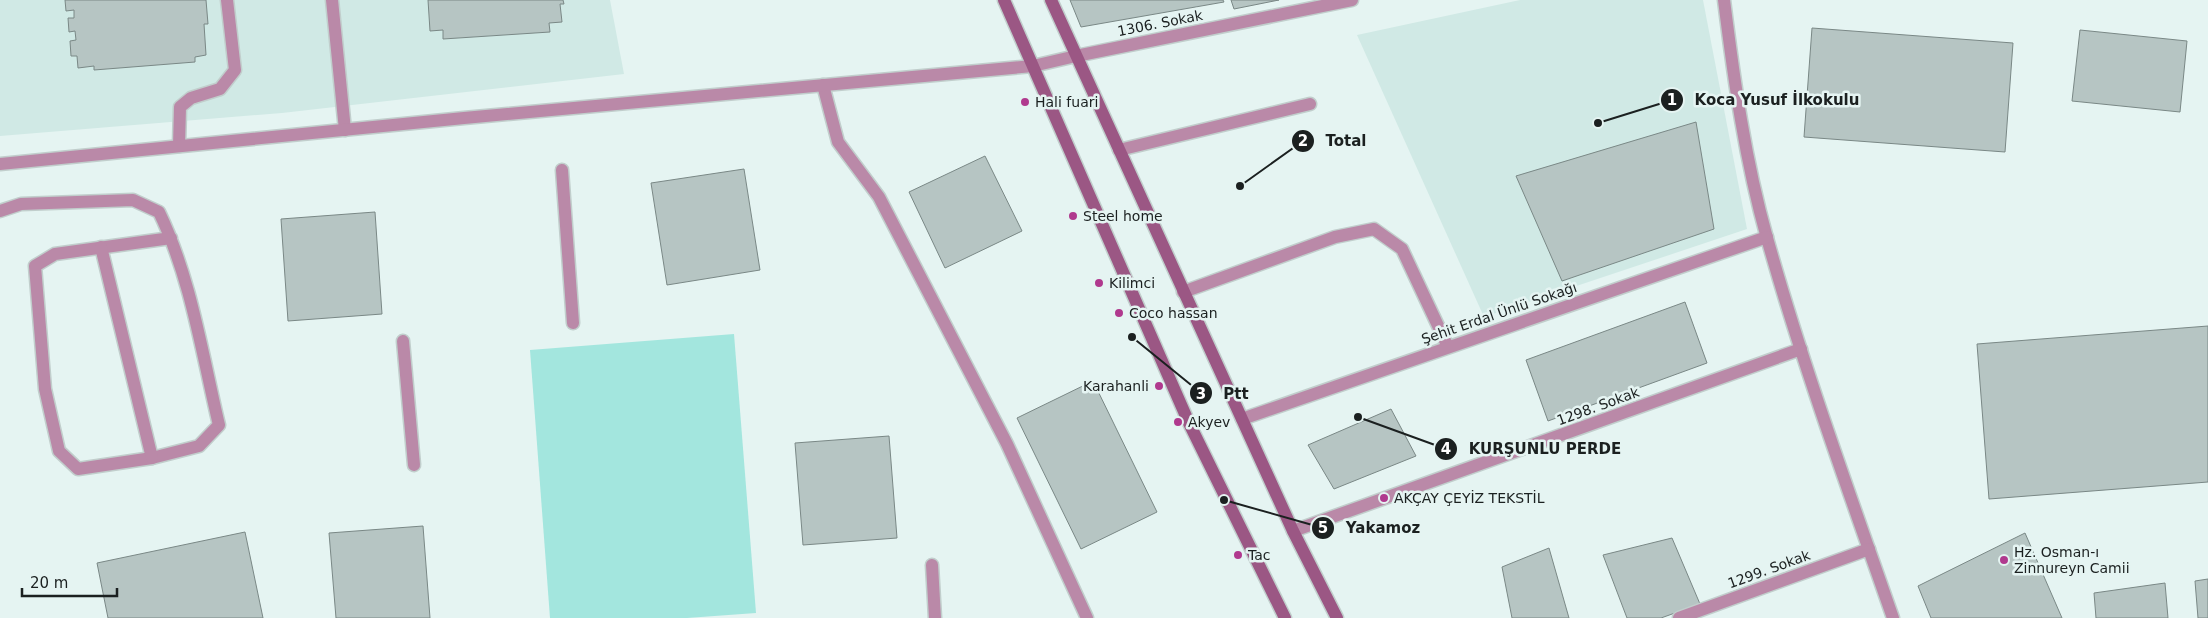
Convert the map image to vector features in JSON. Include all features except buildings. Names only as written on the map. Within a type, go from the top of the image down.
[{"type":"main road","points":[[1004,0],[1189,423],[1285,618]]},
{"type":"main road","points":[[1051,0],[1293,532],[1338,618]]},
{"type":"street","points":[[179,146],[180,107],[190,98],[220,89],[234,70],[227,0]]},
{"type":"street","points":[[332,0],[345,130]]},
{"type":"street","name":"1306. Sokak","points":[[0,164],[1033,66],[1352,0]]},
{"type":"street","points":[[1724,0],[1737,107],[1766,237],[1801,349],[1894,618]]},
{"type":"street","points":[[823,85],[838,142],[884,206],[1008,444],[1087,618]]},
{"type":"street","points":[[1119,150],[1310,104]]},
{"type":"street","points":[[562,170],[573,323]]},
{"type":"street","points":[[0,211],[21,204],[133,200],[159,212],[171,238],[192,311],[219,425],[199,446],[152,458],[78,470],[59,451],[45,388],[35,266],[55,254],[171,238]]},
{"type":"street","points":[[1184,292],[1335,237],[1374,229],[1402,250],[1448,347]]},
{"type":"street","name":"Şehit Erdal Ünlü Sokağı","points":[[1242,419],[1766,237]]},
{"type":"street","points":[[101,247],[152,458]]},
{"type":"street","points":[[403,340],[414,465]]},
{"type":"street","name":"1298. Sokak","points":[[1293,532],[1801,349]]},
{"type":"street","name":"1299. Sokak","points":[[1679,618],[1869,549]]},
{"type":"street","points":[[932,565],[935,618]]},
{"type":"shaded area","points":[[0,0],[610,0],[624,74],[282,113],[0,136]]},
{"type":"shaded area","points":[[1520,0],[1703,0],[1747,229],[1484,317],[1357,35]]},
{"type":"shaded area","points":[[734,334],[756,613],[687,618],[550,618],[530,350]]},
{"type":"place","name":"Hali fuari","points":[[1025,102]]},
{"type":"place","name":"Koca Yusuf İlkokulu","points":[[1598,123]]},
{"type":"place","name":"Total","points":[[1240,186]]},
{"type":"place","name":"Steel home","points":[[1073,216]]},
{"type":"place","name":"Kilimci","points":[[1099,283]]},
{"type":"place","name":"Coco hassan","points":[[1119,313]]},
{"type":"place","name":"Ptt","points":[[1132,337]]},
{"type":"place","name":"Karahanli","points":[[1159,386]]},
{"type":"place","name":"KURŞUNLU PERDE","points":[[1358,417]]},
{"type":"place","name":"Akyev","points":[[1178,422]]},
{"type":"place","name":"AKÇAY ÇEYİZ TEKSTİL","points":[[1384,498]]},
{"type":"place","name":"Yakamoz","points":[[1224,500]]},
{"type":"place","name":"Tac","points":[[1238,555]]},
{"type":"place","name":"Hz. Osman-ı Zinnureyn Camii","points":[[2004,560]]}]
